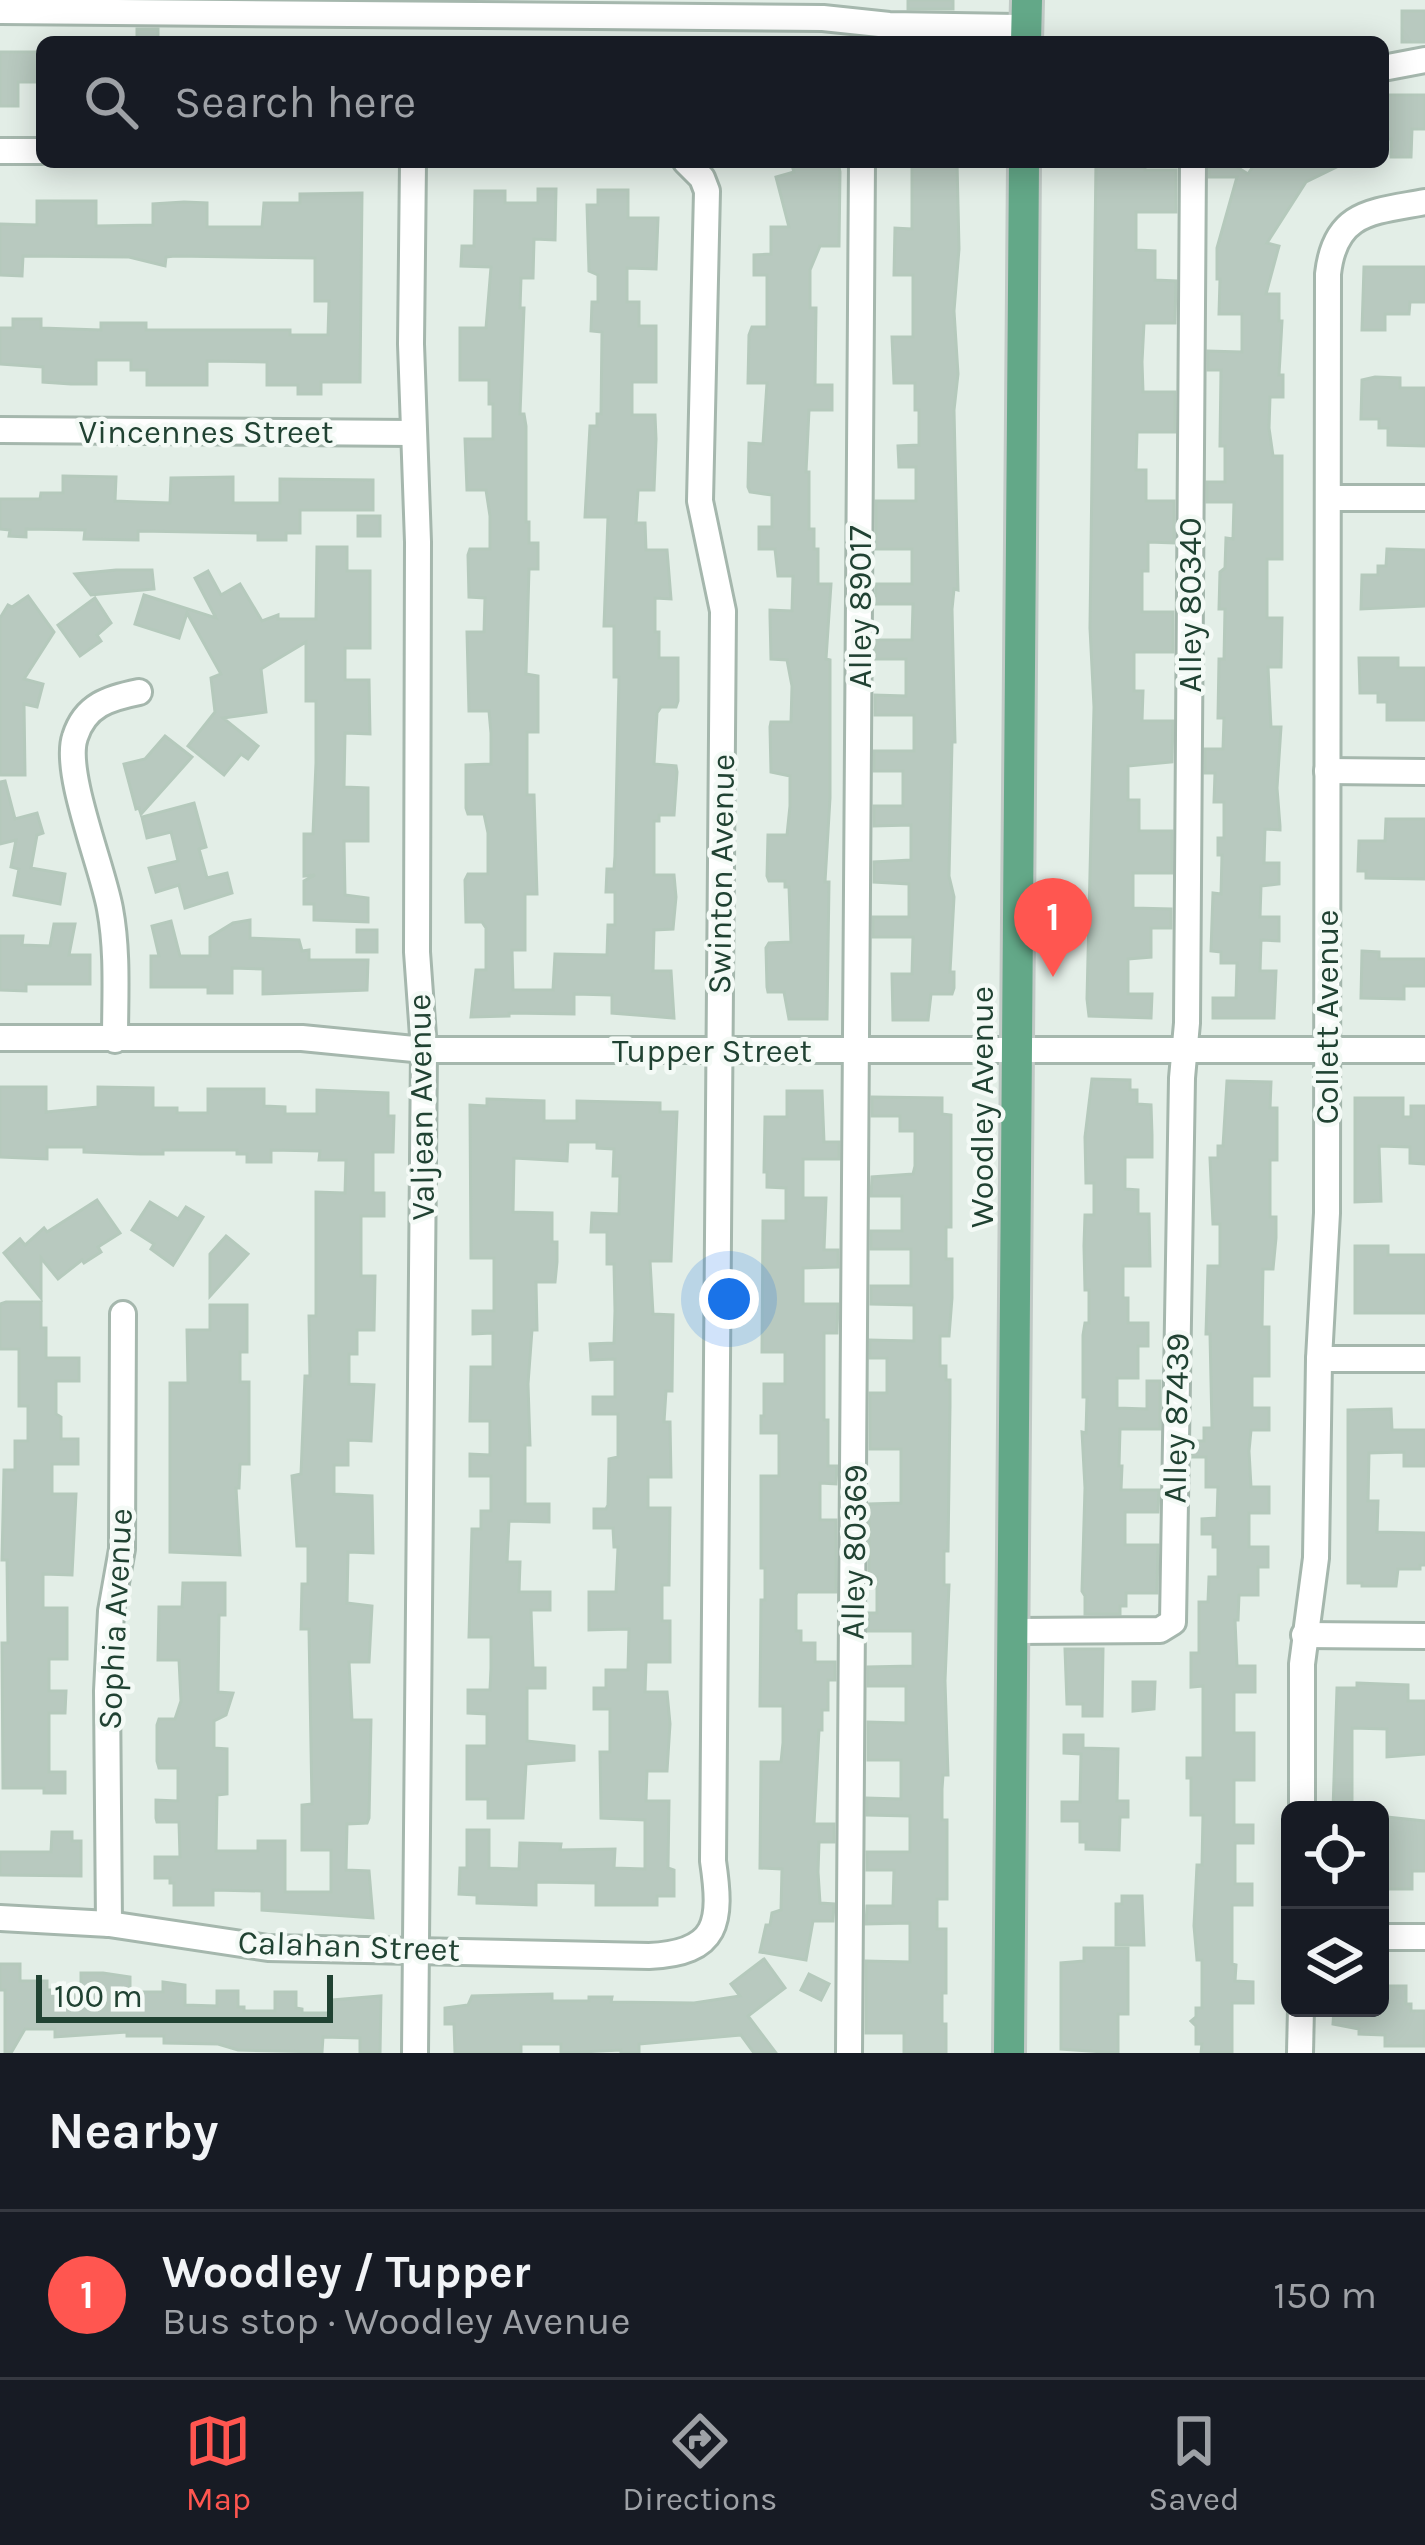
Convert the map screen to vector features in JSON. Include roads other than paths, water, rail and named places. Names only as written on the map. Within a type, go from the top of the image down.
[{"type":"main road","name":"Woodley Avenue","points":[[1009,2053],[1024,168]]},
{"type":"street","points":[[0,11],[412,7],[863,32],[1026,23]]},
{"type":"street","points":[[1389,67],[1425,60]]},
{"type":"street","points":[[0,151],[36,151]]},
{"type":"street","name":"Valjean Avenue","points":[[413,168],[417,952],[424,1050],[415,2053]]},
{"type":"street","name":"Swinton Avenue","points":[[692,168],[706,191],[700,501],[723,611],[713,1862],[718,1893],[716,1923],[698,1947]]},
{"type":"street","name":"Alley 89017","points":[[858,1052],[862,168]]},
{"type":"street","name":"Alley 80340","points":[[1184,1048],[1193,168]]},
{"type":"street","name":"Collett Avenue","points":[[1302,1801],[1304,1635],[1316,1558],[1327,1214],[1328,274],[1331,252],[1345,228],[1372,211],[1425,202]]},
{"type":"street","name":"Vincennes Street","points":[[0,430],[412,434]]},
{"type":"street","points":[[1331,498],[1425,498]]},
{"type":"street","points":[[115,1040],[111,912],[75,777],[73,740],[85,716],[101,701],[139,692]]},
{"type":"street","points":[[1328,771],[1425,772]]},
{"type":"street","name":"Tupper Street","points":[[0,1038],[319,1039],[424,1050],[1425,1050]]},
{"type":"street","name":"Alley 87439","points":[[1011,1631],[1160,1630],[1173,1622],[1184,1048]]},
{"type":"street","name":"Alley 80369","points":[[849,2053],[858,1052]]},
{"type":"street","name":"Sophia Avenue","points":[[109,1924],[107,1691],[111,1611],[122,1549],[123,1314]]},
{"type":"street","points":[[1319,1359],[1425,1359]]},
{"type":"street","points":[[1304,1635],[1425,1636]]},
{"type":"street","name":"Calahan Street","points":[[0,1918],[109,1924],[248,1946],[650,1956],[698,1947]]},
{"type":"street","points":[[1389,1937],[1425,1937]]},
{"type":"street","points":[[1300,2017],[1300,2053]]},
{"type":"place","name":"Woodley / Tupper","points":[[1053,977]]}]
